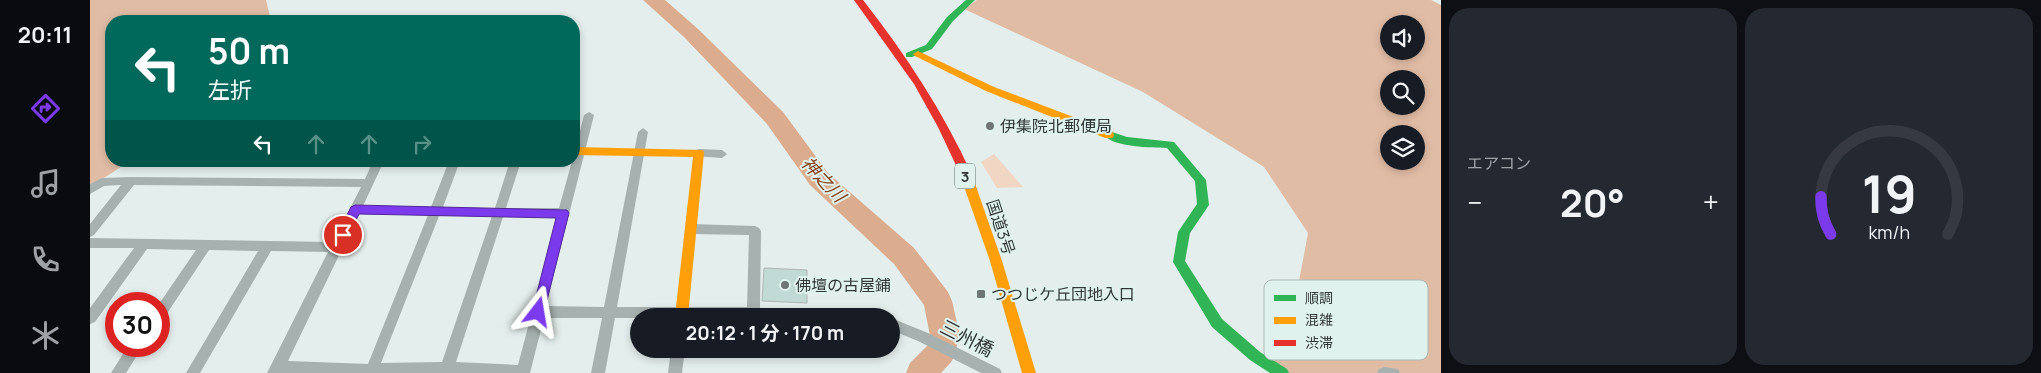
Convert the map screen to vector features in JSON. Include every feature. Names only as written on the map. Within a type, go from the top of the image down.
[{"type":"main road","name":"国道3号","points":[[858,0],[919,82],[950,139],[976,200],[1029,373]]},
{"type":"main road","points":[[901,57],[918,54],[932,46],[951,18],[971,0]]},
{"type":"main road","points":[[918,54],[990,89],[1108,135],[1126,141],[1170,145],[1200,180],[1203,205],[1184,232],[1179,262],[1217,323],[1256,356],[1282,373]]},
{"type":"main road","points":[[580,151],[699,153],[683,308]]},
{"type":"street","points":[[580,140],[589,115]]},
{"type":"street","points":[[598,373],[643,132]]},
{"type":"street","points":[[699,153],[722,154]]},
{"type":"street","points":[[376,167],[276,370],[412,372],[447,368],[523,372],[573,167]]},
{"type":"street","points":[[372,370],[454,167]]},
{"type":"street","points":[[447,368],[514,167]]},
{"type":"street","points":[[90,190],[102,182],[130,181],[369,183]]},
{"type":"street","points":[[90,232],[130,181]]},
{"type":"street","points":[[355,210],[563,213]]},
{"type":"street","points":[[691,229],[755,231],[753,308]]},
{"type":"street","points":[[90,243],[337,247]]},
{"type":"street","points":[[90,318],[144,244]]},
{"type":"street","points":[[170,298],[206,244]]},
{"type":"street","points":[[194,373],[267,246]]},
{"type":"street","points":[[538,312],[630,313]]},
{"type":"street","name":"三州橋","points":[[900,328],[995,373]]},
{"type":"street","points":[[118,373],[129,357]]},
{"type":"street","points":[[675,373],[677,358]]},
{"type":"street","points":[[1384,373],[1393,373]]},
{"type":"shaded area","points":[[90,0],[266,0],[270,15],[105,15],[105,167],[121,167],[90,187]]},
{"type":"shaded area","points":[[977,0],[1431,0],[1441,5],[1441,373],[1270,373],[1275,360],[1428,360],[1428,280],[1299,280],[1308,233],[1264,167],[1143,92],[964,9]]},
{"type":"shaded area","points":[[994,154],[1023,187],[997,188],[981,162]]},
{"type":"building","name":"佛壇の古屋鋪","points":[[764,268],[807,270],[807,303],[762,301]]},
{"type":"waterway","name":"神之川","points":[[653,0],[691,33],[775,118],[819,179],[904,256],[938,301],[945,336],[941,352],[921,373]]},
{"type":"traffic: fast","points":[[909,55],[929,47],[950,19],[971,0]]},
{"type":"traffic: fast","points":[[1109,135],[1126,141],[1170,145],[1200,180],[1203,205],[1184,232],[1179,262],[1217,323],[1255,356],[1282,373]]},
{"type":"traffic: slow","points":[[918,54],[990,89],[1109,135]]},
{"type":"traffic: slow","points":[[580,151],[699,153],[683,308]]},
{"type":"traffic: slow","points":[[966,175],[996,261],[1029,373]]},
{"type":"traffic: jam","points":[[858,0],[905,62],[918,83],[944,127],[966,175]]},
{"type":"place","name":"伊集院北郵便局","points":[[990,126]]},
{"type":"place","name":"佛壇の古屋鋪","points":[[785,285]]},
{"type":"place","name":"つつじケ丘団地入口","points":[[981,294]]},
{"type":"route","points":[[343,235],[355,210],[563,213],[538,312]]}]
